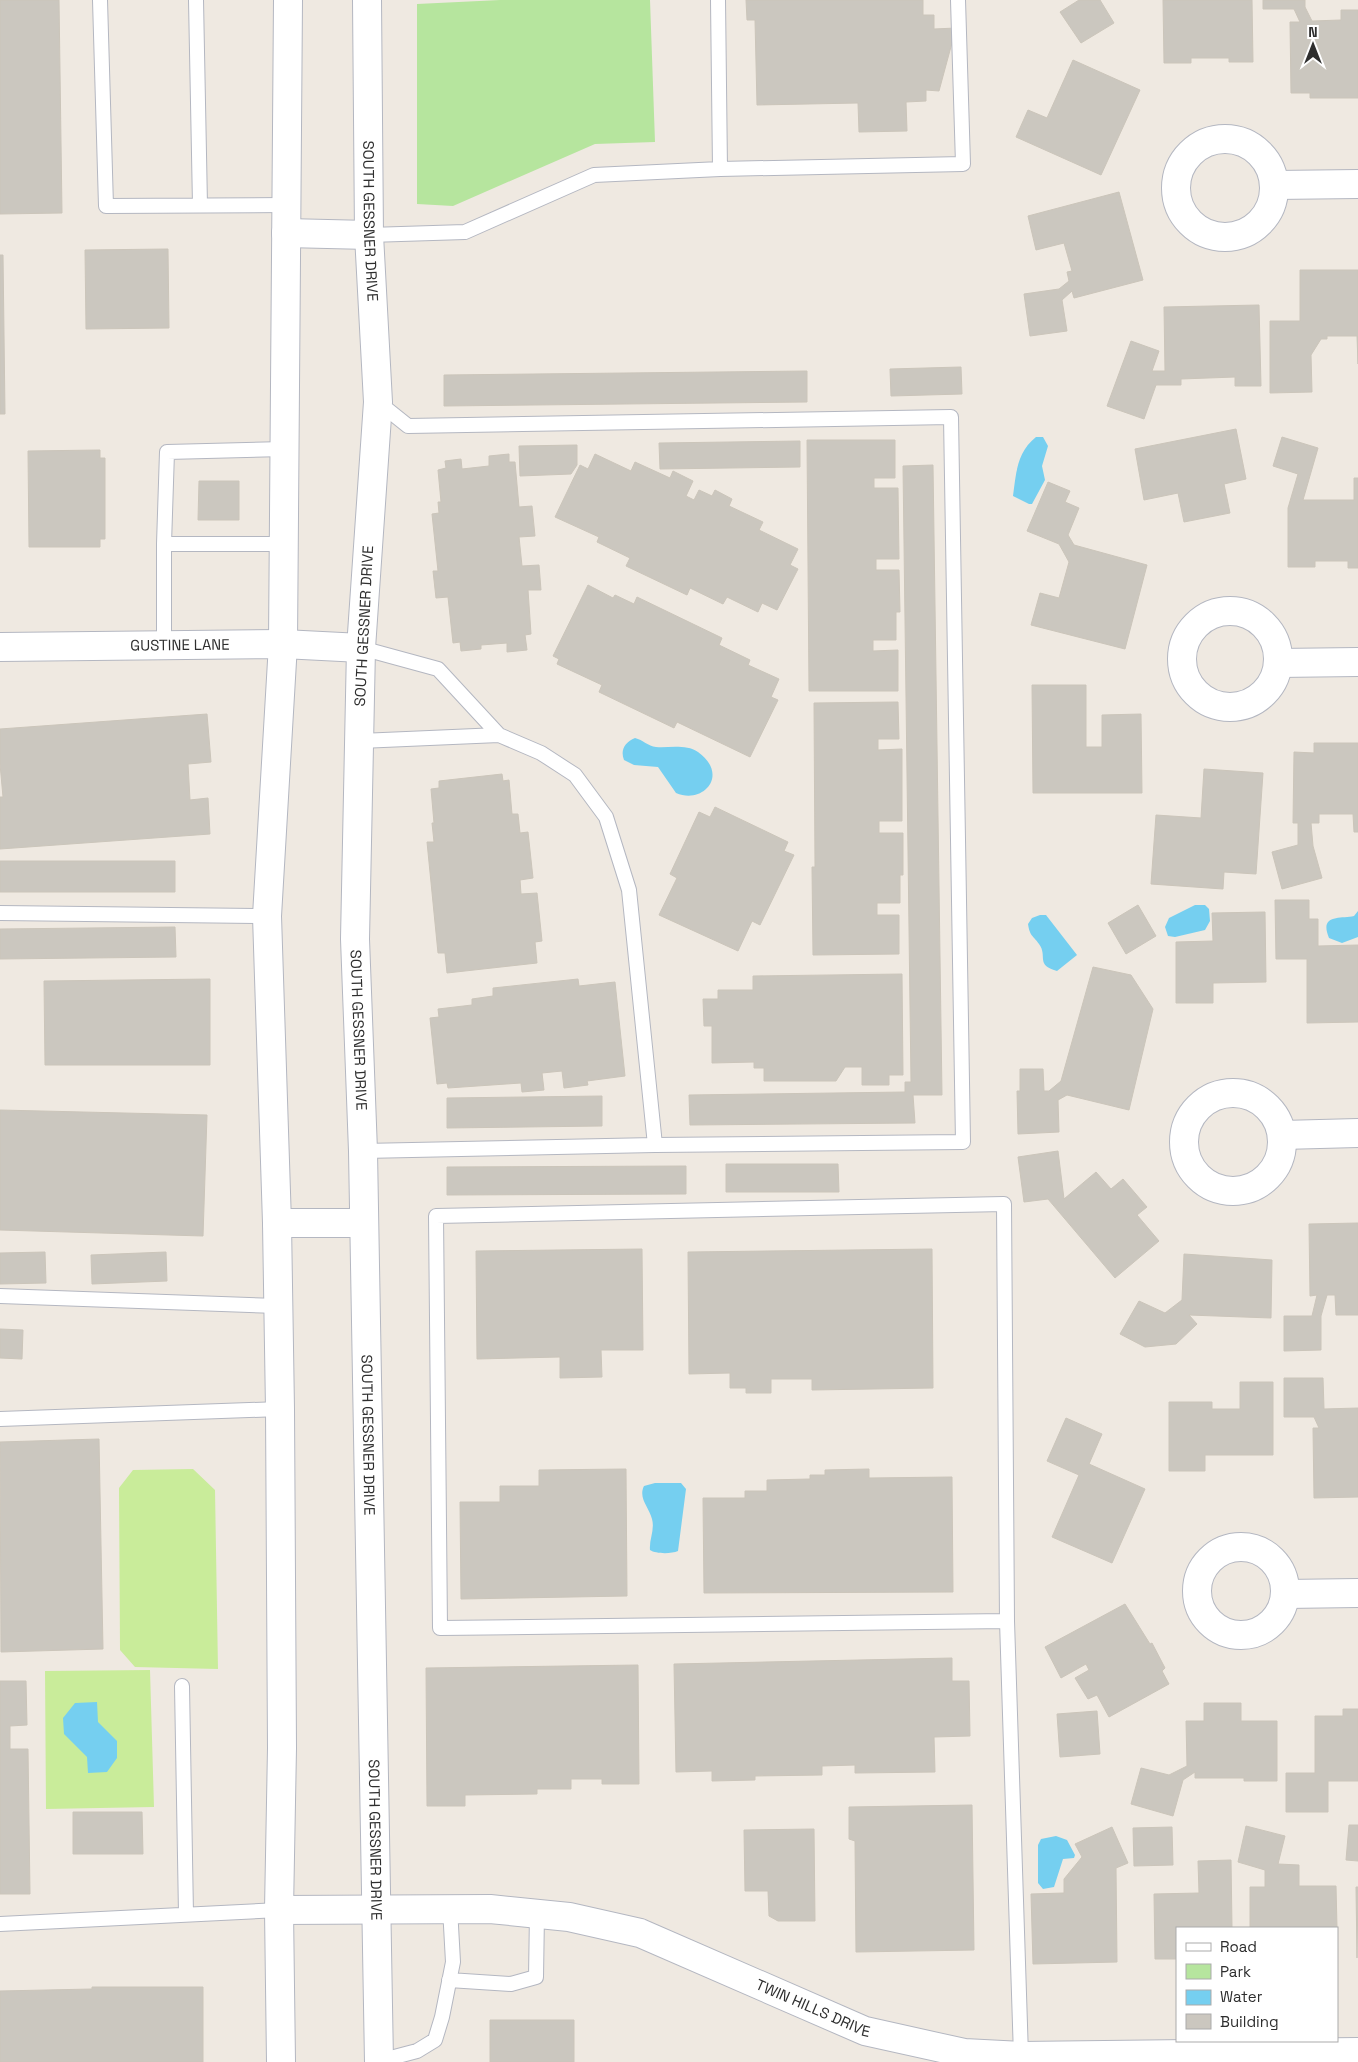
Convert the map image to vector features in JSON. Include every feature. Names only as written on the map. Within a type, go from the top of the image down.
[{"type":"main road","points":[[281,2062],[279,1910],[282,1748],[280,1409],[277,1223],[267,916],[283,644],[288,0]]},
{"type":"main road","name":"SOUTH GESSNER DRIVE","points":[[367,0],[369,235],[378,402],[361,648],[355,939],[363,1151],[378,1908],[379,2062]]},
{"type":"main road","points":[[1275,186],[1358,184]]},
{"type":"main road","points":[[286,233],[369,235]]},
{"type":"main road","name":"GUSTINE LANE","points":[[0,646],[283,644],[361,648]]},
{"type":"main road","points":[[1278,663],[1358,662]]},
{"type":"main road","points":[[1282,1135],[1358,1133]]},
{"type":"main road","points":[[277,1223],[363,1223]]},
{"type":"main road","points":[[1285,1594],[1358,1593]]},
{"type":"main road","name":"TWIN HILLS DRIVE","points":[[279,1910],[450,1908],[490,1909],[569,1917],[640,1933],[865,2031],[964,2053],[1021,2056],[1358,2052]]},
{"type":"lane","points":[[100,0],[106,206],[286,204]]},
{"type":"lane","points":[[196,0],[200,205]]},
{"type":"lane","points":[[718,0],[720,170]]},
{"type":"lane","points":[[369,235],[464,232],[594,175],[963,164],[958,0]]},
{"type":"lane","points":[[363,1151],[655,1145],[963,1142],[951,417],[408,426],[378,402]]},
{"type":"lane","points":[[164,645],[164,544],[167,452],[284,449]]},
{"type":"lane","points":[[164,544],[284,544]]},
{"type":"lane","points":[[361,648],[438,669],[499,735],[541,753],[575,775],[606,817],[629,890],[655,1145]]},
{"type":"lane","points":[[360,741],[499,735]]},
{"type":"lane","points":[[0,913],[267,916]]},
{"type":"lane","points":[[1007,1621],[440,1628],[436,1216],[1004,1204],[1007,1621],[1021,2056]]},
{"type":"lane","points":[[0,1296],[278,1306]]},
{"type":"lane","points":[[0,1419],[280,1409]]},
{"type":"lane","points":[[182,1686],[186,1914]]},
{"type":"lane","points":[[379,2062],[417,2051],[435,2040],[453,1962],[450,1908]]},
{"type":"lane","points":[[0,1924],[279,1910]]},
{"type":"lane","points":[[449,1980],[511,1984],[536,1977],[537,1914]]},
{"type":"green space","points":[[500,0],[650,0],[655,142],[595,144],[453,206],[417,204],[417,4]]},
{"type":"green space","points":[[193,1469],[215,1490],[218,1669],[135,1667],[120,1650],[119,1488],[133,1470]]},
{"type":"green space","points":[[150,1670],[154,1807],[46,1809],[45,1671]]},
{"type":"water","points":[[1036,437],[1043,437],[1048,446],[1042,466],[1045,480],[1032,504],[1029,504],[1013,496],[1021,456]]},
{"type":"water","points":[[635,738],[653,746],[683,747],[698,752],[707,761],[712,770],[709,786],[695,795],[686,796],[676,793],[658,767],[634,765],[624,760],[624,747]]},
{"type":"water","points":[[1195,905],[1205,905],[1209,909],[1210,921],[1205,930],[1175,937],[1168,936],[1165,927],[1169,918]]},
{"type":"water","points":[[1358,911],[1358,937],[1342,943],[1329,938],[1327,925],[1329,921],[1354,916]]},
{"type":"water","points":[[1046,915],[1077,955],[1057,971],[1046,966],[1041,948],[1030,931],[1028,924],[1032,918]]},
{"type":"water","points":[[655,1483],[681,1483],[686,1489],[678,1551],[664,1553],[650,1550],[653,1523],[643,1499],[642,1490],[644,1486]]},
{"type":"water","points":[[97,1702],[98,1722],[117,1741],[117,1758],[107,1772],[88,1773],[87,1757],[64,1734],[63,1718],[75,1703]]},
{"type":"water","points":[[1056,1836],[1067,1840],[1075,1855],[1074,1858],[1063,1859],[1054,1887],[1043,1889],[1038,1883],[1038,1845],[1041,1839]]},
{"type":"building","points":[[0,0],[59,0],[62,213],[0,214]]},
{"type":"building","points":[[746,0],[923,0],[923,15],[934,15],[934,29],[956,28],[939,91],[926,90],[926,101],[906,102],[907,131],[859,132],[858,103],[757,105],[755,20],[747,20]]},
{"type":"building","points":[[1079,0],[1100,0],[1114,23],[1081,43],[1060,12]]},
{"type":"building","points":[[1163,0],[1252,0],[1253,62],[1229,62],[1229,58],[1191,58],[1191,63],[1164,63]]},
{"type":"building","points":[[1263,0],[1305,0],[1305,7],[1312,21],[1341,20],[1341,10],[1358,10],[1358,98],[1310,98],[1310,93],[1291,93],[1290,22],[1300,22],[1294,9],[1263,9]]},
{"type":"building","points":[[1073,60],[1140,90],[1101,175],[1016,137],[1028,110],[1047,118]]},
{"type":"building","points":[[1119,192],[1143,280],[1074,298],[1072,291],[1062,300],[1067,331],[1030,336],[1024,294],[1059,289],[1069,281],[1067,272],[1072,271],[1064,243],[1036,250],[1028,216]]},
{"type":"building","points":[[168,249],[169,328],[86,329],[85,250]]},
{"type":"building","points":[[0,255],[3,255],[5,414],[0,414]]},
{"type":"building","points":[[1300,270],[1358,270],[1358,364],[1357,336],[1327,336],[1327,339],[1321,339],[1311,355],[1312,392],[1270,393],[1270,321],[1300,321]]},
{"type":"building","points":[[1259,305],[1261,386],[1235,386],[1235,377],[1181,379],[1181,385],[1156,385],[1144,419],[1107,406],[1131,341],[1159,351],[1152,371],[1165,371],[1164,307]]},
{"type":"building","points":[[961,367],[962,394],[891,396],[890,369]]},
{"type":"building","points":[[807,371],[807,402],[444,406],[444,375]]},
{"type":"building","points":[[1236,429],[1246,479],[1224,484],[1230,513],[1184,522],[1178,493],[1144,500],[1135,449]]},
{"type":"building","points":[[1282,437],[1318,448],[1303,500],[1354,500],[1354,478],[1358,478],[1358,568],[1348,568],[1348,561],[1315,561],[1315,567],[1288,567],[1288,508],[1298,474],[1273,466]]},
{"type":"building","points":[[807,440],[895,440],[895,478],[874,478],[874,488],[898,488],[899,559],[876,559],[876,570],[899,570],[900,612],[896,612],[896,640],[873,640],[873,651],[898,650],[898,691],[809,691]]},
{"type":"building","points":[[800,441],[800,467],[660,469],[659,443]]},
{"type":"building","points":[[577,445],[577,465],[571,474],[520,476],[519,446]]},
{"type":"building","points":[[100,450],[100,458],[105,458],[105,539],[100,539],[100,547],[29,547],[28,451]]},
{"type":"building","points":[[509,454],[509,462],[515,462],[519,507],[532,506],[535,536],[519,537],[522,566],[539,565],[541,590],[528,590],[531,634],[525,635],[527,650],[507,652],[507,643],[481,645],[481,649],[461,651],[460,642],[453,643],[448,597],[436,598],[433,571],[438,571],[432,514],[439,513],[438,502],[441,502],[438,470],[446,468],[445,461],[461,459],[462,469],[489,466],[489,456]]},
{"type":"building","points":[[595,454],[631,471],[635,462],[670,478],[673,471],[693,481],[686,496],[694,500],[699,490],[712,496],[715,490],[732,499],[729,506],[763,522],[759,530],[798,549],[790,565],[798,569],[777,610],[762,603],[758,612],[727,597],[723,604],[690,588],[687,595],[626,566],[630,558],[597,542],[599,537],[555,517],[580,465],[588,469]]},
{"type":"building","points":[[933,465],[942,1095],[913,1095],[915,1123],[690,1125],[689,1095],[905,1092],[905,1082],[911,1082],[903,466]]},
{"type":"building","points":[[199,481],[239,481],[239,520],[198,520]]},
{"type":"building","points":[[1048,482],[1070,491],[1065,502],[1079,508],[1068,535],[1074,545],[1147,565],[1125,649],[1031,625],[1040,593],[1059,598],[1069,562],[1059,544],[1027,531]]},
{"type":"building","points":[[588,585],[613,598],[615,595],[634,604],[637,597],[722,638],[719,645],[750,660],[748,665],[779,679],[771,697],[778,700],[750,757],[677,722],[674,728],[599,692],[602,685],[557,664],[559,659],[553,656]]},
{"type":"building","points":[[1032,685],[1086,685],[1086,747],[1102,747],[1102,715],[1141,714],[1142,793],[1033,793]]},
{"type":"building","points":[[898,702],[899,739],[878,739],[878,750],[902,749],[902,821],[879,821],[879,833],[903,833],[903,875],[900,875],[900,903],[877,903],[877,915],[899,915],[899,954],[813,955],[812,867],[815,867],[814,703]]},
{"type":"building","points":[[207,714],[211,762],[188,764],[190,800],[208,798],[210,834],[0,849],[0,797],[3,797],[0,764],[0,729]]},
{"type":"building","points":[[1314,743],[1358,743],[1358,832],[1354,832],[1353,814],[1319,814],[1319,823],[1311,823],[1313,846],[1322,878],[1282,889],[1272,852],[1298,845],[1298,823],[1293,823],[1294,752],[1314,753]]},
{"type":"building","points":[[1204,769],[1263,773],[1256,874],[1224,872],[1223,889],[1151,884],[1156,815],[1201,818]]},
{"type":"building","points":[[502,774],[503,781],[509,780],[512,814],[518,814],[520,833],[528,832],[533,878],[520,880],[521,894],[537,893],[542,941],[535,942],[537,963],[447,973],[445,953],[438,953],[427,842],[434,842],[431,789],[439,788],[439,781]]},
{"type":"building","points":[[715,807],[788,842],[784,851],[794,855],[760,925],[752,921],[738,951],[659,915],[677,878],[670,874],[699,812],[710,817]]},
{"type":"building","points":[[0,861],[175,861],[175,892],[0,892]]},
{"type":"building","points":[[1275,900],[1309,900],[1309,919],[1318,919],[1318,946],[1358,945],[1358,1022],[1307,1023],[1307,959],[1276,959]]},
{"type":"building","points":[[1138,905],[1156,936],[1126,954],[1108,923]]},
{"type":"building","points":[[1265,912],[1266,982],[1213,983],[1213,1003],[1176,1003],[1176,942],[1213,941],[1212,913]]},
{"type":"building","points":[[175,927],[176,957],[0,959],[0,929]]},
{"type":"building","points":[[1093,967],[1131,975],[1153,1009],[1129,1110],[1067,1095],[1058,1100],[1059,1132],[1018,1134],[1017,1091],[1020,1091],[1020,1069],[1043,1069],[1044,1091],[1049,1091],[1061,1081]]},
{"type":"building","points":[[902,974],[903,1075],[889,1075],[889,1085],[862,1085],[862,1067],[845,1067],[836,1081],[764,1081],[764,1068],[754,1068],[754,1062],[712,1063],[712,1026],[704,1026],[703,999],[718,999],[718,990],[753,990],[753,976]]},
{"type":"building","points":[[210,979],[210,1065],[45,1065],[44,981]]},
{"type":"building","points":[[578,979],[579,986],[615,982],[625,1076],[587,1081],[588,1085],[564,1088],[562,1071],[542,1073],[544,1090],[522,1092],[521,1083],[448,1088],[447,1083],[437,1084],[430,1018],[439,1017],[438,1009],[472,1005],[472,999],[493,996],[493,988]]},
{"type":"building","points":[[602,1096],[602,1126],[447,1128],[447,1098]]},
{"type":"building","points":[[0,1110],[207,1115],[203,1236],[0,1230]]},
{"type":"building","points":[[1058,1151],[1064,1199],[1096,1172],[1111,1189],[1123,1179],[1147,1207],[1137,1215],[1159,1241],[1115,1278],[1048,1199],[1024,1202],[1018,1157]]},
{"type":"building","points":[[726,1164],[838,1164],[839,1192],[726,1192]]},
{"type":"building","points":[[686,1166],[686,1194],[447,1195],[447,1167]]},
{"type":"building","points":[[1358,1223],[1358,1315],[1336,1315],[1335,1295],[1327,1295],[1321,1316],[1321,1350],[1284,1351],[1284,1316],[1312,1316],[1317,1295],[1310,1296],[1309,1224]]},
{"type":"building","points":[[642,1249],[643,1350],[601,1350],[602,1377],[560,1378],[560,1357],[477,1359],[476,1251]]},
{"type":"building","points":[[932,1249],[933,1388],[812,1390],[812,1379],[771,1379],[771,1393],[746,1393],[746,1388],[730,1388],[730,1373],[689,1374],[688,1252]]},
{"type":"building","points":[[45,1252],[46,1283],[0,1284],[0,1253]]},
{"type":"building","points":[[166,1252],[167,1281],[92,1284],[91,1255]]},
{"type":"building","points":[[1184,1254],[1272,1260],[1271,1318],[1189,1315],[1197,1324],[1176,1344],[1145,1347],[1120,1334],[1139,1301],[1165,1313],[1182,1300]]},
{"type":"building","points":[[0,1329],[23,1330],[22,1359],[0,1358]]},
{"type":"building","points":[[1284,1378],[1323,1378],[1324,1409],[1358,1408],[1358,1497],[1314,1498],[1313,1428],[1319,1428],[1314,1417],[1284,1417]]},
{"type":"building","points":[[1240,1382],[1273,1382],[1273,1455],[1205,1455],[1205,1471],[1169,1471],[1169,1402],[1212,1402],[1212,1409],[1240,1409]]},
{"type":"building","points":[[1066,1418],[1102,1434],[1089,1464],[1145,1489],[1112,1563],[1052,1537],[1079,1475],[1047,1461]]},
{"type":"building","points":[[99,1439],[103,1649],[1,1652],[0,1442]]},
{"type":"building","points":[[626,1469],[627,1596],[461,1599],[460,1502],[500,1502],[500,1486],[539,1486],[539,1470]]},
{"type":"building","points":[[869,1469],[869,1478],[952,1477],[953,1592],[704,1593],[703,1498],[745,1498],[745,1491],[767,1491],[767,1480],[810,1479],[810,1475],[825,1475],[825,1470]]},
{"type":"building","points":[[1125,1604],[1150,1644],[1152,1643],[1165,1668],[1162,1671],[1169,1684],[1109,1717],[1097,1695],[1088,1699],[1075,1678],[1089,1670],[1086,1664],[1061,1678],[1045,1647]]},
{"type":"building","points":[[952,1658],[952,1681],[969,1681],[970,1736],[934,1737],[935,1772],[855,1773],[855,1765],[822,1766],[822,1775],[755,1776],[755,1780],[712,1781],[712,1771],[676,1772],[674,1664]]},
{"type":"building","points":[[638,1665],[639,1784],[602,1784],[602,1779],[571,1779],[571,1789],[537,1789],[537,1794],[465,1795],[465,1806],[427,1806],[426,1668]]},
{"type":"building","points":[[0,1681],[26,1681],[27,1725],[10,1726],[10,1749],[28,1749],[30,1894],[0,1894]]},
{"type":"building","points":[[1204,1703],[1241,1703],[1241,1721],[1277,1721],[1277,1781],[1244,1781],[1244,1778],[1195,1778],[1195,1772],[1183,1780],[1173,1816],[1131,1804],[1141,1768],[1169,1775],[1187,1766],[1186,1721],[1204,1721]]},
{"type":"building","points":[[1343,1709],[1358,1709],[1358,1781],[1328,1781],[1328,1812],[1286,1812],[1286,1773],[1315,1773],[1315,1716],[1343,1716]]},
{"type":"building","points":[[1097,1711],[1100,1754],[1060,1757],[1057,1714]]},
{"type":"building","points":[[972,1805],[974,1950],[856,1952],[855,1841],[849,1839],[849,1807]]},
{"type":"building","points":[[73,1812],[142,1812],[143,1854],[73,1854]]},
{"type":"building","points":[[1349,1825],[1358,1825],[1358,1861],[1346,1860]]},
{"type":"building","points":[[1246,1826],[1285,1836],[1278,1864],[1299,1865],[1299,1886],[1336,1886],[1337,1927],[1250,1927],[1250,1887],[1265,1887],[1265,1870],[1238,1862]]},
{"type":"building","points":[[1112,1827],[1128,1863],[1116,1868],[1117,1962],[1033,1964],[1031,1894],[1064,1893],[1064,1879],[1082,1857],[1075,1844]]},
{"type":"building","points":[[1172,1827],[1173,1865],[1134,1866],[1133,1828]]},
{"type":"building","points":[[814,1829],[815,1921],[778,1921],[769,1916],[768,1891],[745,1891],[744,1830]]},
{"type":"building","points":[[1231,1860],[1232,1927],[1176,1927],[1176,1959],[1155,1959],[1154,1894],[1199,1893],[1198,1861]]},
{"type":"building","points":[[1356,1887],[1358,1887],[1357,1958]]},
{"type":"building","points":[[92,1987],[203,1987],[203,2062],[0,2062],[0,1991],[92,1989]]},
{"type":"building","points":[[490,2020],[574,2020],[574,2062],[490,2062]]}]
